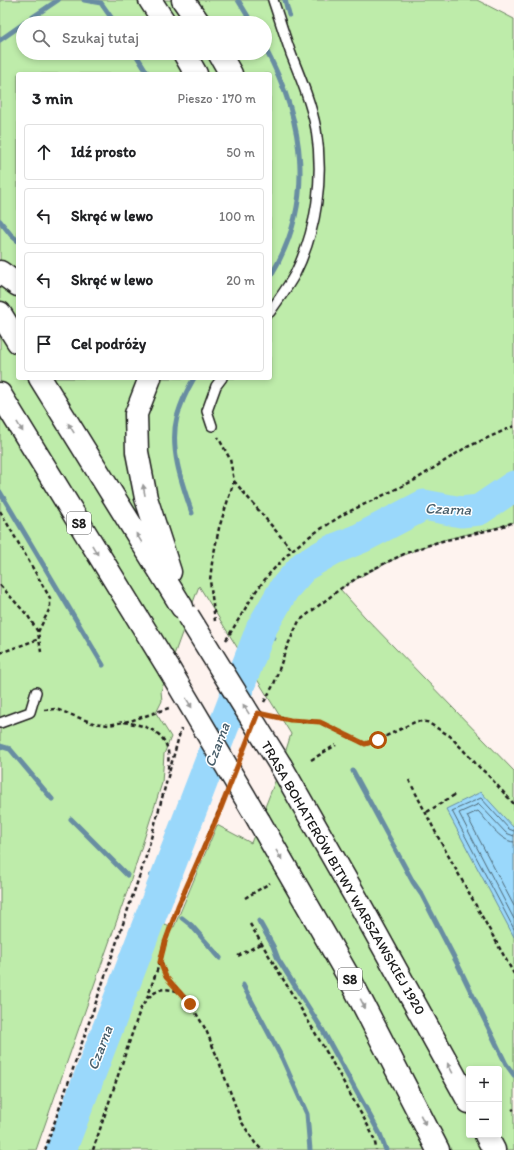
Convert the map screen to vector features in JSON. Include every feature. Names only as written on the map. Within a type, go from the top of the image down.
[{"type":"highway","points":[[150,0],[160,16]]},
{"type":"highway","points":[[183,0],[194,16]]},
{"type":"highway","points":[[192,0],[199,16]]},
{"type":"highway","points":[[188,60],[195,72]]},
{"type":"highway","points":[[223,60],[230,72]]},
{"type":"highway","points":[[0,272],[16,284]]},
{"type":"highway","points":[[0,313],[16,339]]},
{"type":"highway","name":"TRASA BOHATERÓW BITWY WARSZAWSKIEJ 1920","points":[[41,380],[281,766],[367,916],[466,1097]]},
{"type":"highway","points":[[149,380],[136,414],[137,452],[146,498],[185,611]]},
{"type":"highway","name":"S8","points":[[0,394],[259,821],[351,981],[438,1150]]},
{"type":"highway","points":[[488,1138],[494,1150]]},
{"type":"lane","points":[[272,309],[295,274],[311,229],[318,202],[318,158],[316,129],[307,95],[273,0]]},
{"type":"lane","points":[[212,426],[207,411],[216,386],[220,380]]},
{"type":"lane","points":[[0,722],[30,712],[36,692]]},
{"type":"path","points":[[223,644],[256,591],[270,572],[292,550],[310,536],[344,514],[415,480],[465,448],[514,426]]},
{"type":"path","points":[[234,481],[292,550]]},
{"type":"path","points":[[0,511],[50,598],[50,608],[38,632]]},
{"type":"path","points":[[261,707],[274,684],[286,649],[299,621],[340,589],[363,574],[406,553],[438,542],[498,528],[514,522]]},
{"type":"path","points":[[0,585],[28,616],[38,632],[41,652]]},
{"type":"path","points":[[0,653],[39,638]]},
{"type":"path","points":[[270,716],[290,720],[320,722],[365,744],[378,740],[417,721],[427,722],[450,736],[514,804]]},
{"type":"path","points":[[122,722],[137,724],[156,731],[165,741],[168,752],[168,778]]},
{"type":"path","points":[[45,1150],[145,860],[183,725]]},
{"type":"path","points":[[311,760],[336,745]]},
{"type":"path","points":[[410,780],[438,837],[514,974]]},
{"type":"path","points":[[427,812],[456,794]]},
{"type":"path","points":[[93,1150],[140,1010],[147,998],[178,906],[224,798]]},
{"type":"path","points":[[245,898],[270,884]]},
{"type":"path","points":[[250,924],[342,1079],[376,1144],[376,1150]]},
{"type":"path","points":[[238,956],[262,944]]},
{"type":"path","points":[[160,962],[166,977],[190,1004],[206,1030],[241,1121],[255,1143],[262,1150]]},
{"type":"path","points":[[147,998],[156,991],[162,989],[177,991]]},
{"type":"green space","points":[[0,0],[477,0],[514,19],[514,522],[495,528],[446,539],[411,552],[363,575],[340,589],[364,616],[514,771],[514,1150],[73,1150],[161,923],[174,927],[217,825],[251,843],[281,766],[291,734],[199,586],[161,691],[162,701],[156,713],[171,737],[164,754],[162,783],[129,886],[36,1150],[0,1150]]},
{"type":"water","points":[[481,792],[514,828],[514,937],[446,809]]},
{"type":"waterway","points":[[34,16],[58,0]]},
{"type":"waterway","points":[[84,0],[101,3],[110,16]]},
{"type":"waterway","points":[[238,0],[248,16]]},
{"type":"waterway","points":[[285,0],[289,15]]},
{"type":"waterway","points":[[0,40],[16,29]]},
{"type":"waterway","points":[[139,60],[147,72]]},
{"type":"waterway","points":[[271,60],[279,76],[289,104],[296,133],[300,162],[299,191],[294,220],[285,249],[272,273]]},
{"type":"waterway","points":[[0,221],[16,239]]},
{"type":"waterway","points":[[192,513],[178,466],[175,429],[177,417],[184,397],[193,380]]},
{"type":"waterway","name":"Czarna","points":[[61,1150],[261,629],[284,589],[304,566],[332,550],[361,538],[424,505],[461,512],[479,510],[514,486]]},
{"type":"waterway","points":[[0,492],[103,665]]},
{"type":"waterway","points":[[280,581],[284,589]]},
{"type":"waterway","points":[[261,629],[274,638]]},
{"type":"waterway","points":[[0,746],[10,749],[52,799]]},
{"type":"waterway","points":[[353,771],[413,882],[422,895],[506,1064],[514,1075]]},
{"type":"waterway","points":[[71,819],[127,875]]},
{"type":"waterway","name":"Czarna","points":[[151,876],[155,880],[163,909]]},
{"type":"waterway","points":[[182,918],[191,925],[220,958]]},
{"type":"waterway","points":[[259,921],[273,946],[278,959],[322,1029],[380,1134],[386,1150]]},
{"type":"waterway","points":[[243,985],[282,1058],[307,1114],[310,1150]]},
{"type":"route","points":[[190,1004],[166,977],[160,962],[165,942],[178,906],[219,813],[258,713],[290,720],[320,722],[365,744],[378,740]]}]
